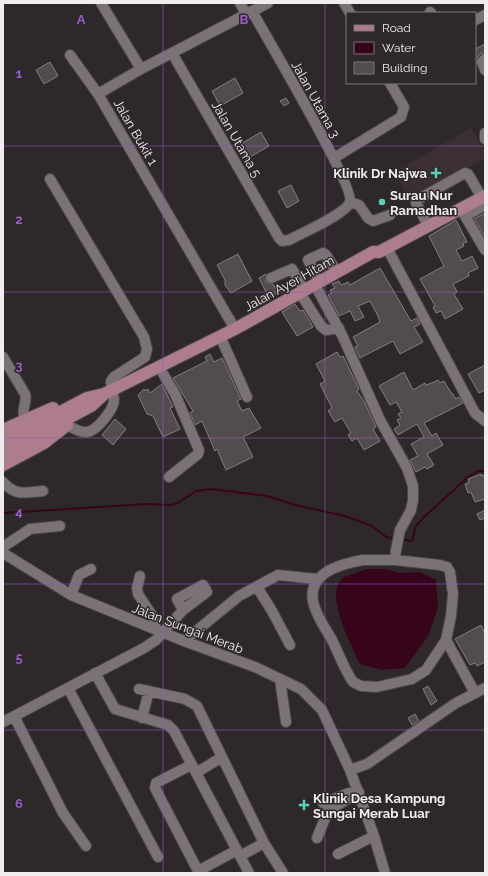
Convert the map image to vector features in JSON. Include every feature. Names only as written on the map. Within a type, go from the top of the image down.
[{"type":"main road","name":"Jalan Ayer Hitam","points":[[73,411],[235,329],[373,252],[379,252],[463,212],[483,191]]},
{"type":"main road","points":[[373,252],[376,247],[425,220],[483,191]]},
{"type":"main road","points":[[3,430],[71,402],[89,402]]},
{"type":"main road","points":[[3,465],[44,443],[67,425],[89,402]]},
{"type":"main road","points":[[3,442],[73,411]]},
{"type":"main road","points":[[3,453],[73,411]]},
{"type":"street","name":"Jalan Utama 3","points":[[240,3],[249,13],[334,158],[350,192],[350,202]]},
{"type":"street","name":"Jalan Bukit 1","points":[[235,329],[98,94],[141,69],[268,3]]},
{"type":"street","points":[[344,3],[349,12]]},
{"type":"street","points":[[103,4],[141,69]]},
{"type":"street","points":[[476,20],[485,15]]},
{"type":"street","name":"Jalan Utama 5","points":[[172,53],[282,241],[289,240],[344,210],[350,202]]},
{"type":"street","points":[[70,55],[98,94]]},
{"type":"street","points":[[485,59],[482,62],[485,70]]},
{"type":"street","points":[[334,158],[402,117],[404,107],[391,84]]},
{"type":"street","points":[[485,133],[485,139]]},
{"type":"street","points":[[425,220],[416,203],[417,200],[465,173],[468,174],[483,191]]},
{"type":"street","points":[[50,179],[146,343],[145,357],[114,377],[108,392],[114,400],[108,413],[96,428],[87,432],[80,432],[67,425]]},
{"type":"street","points":[[350,202],[360,205],[368,218],[373,221],[390,215]]},
{"type":"street","points":[[485,205],[463,212],[485,250]]},
{"type":"street","points":[[387,248],[475,413],[485,421]]},
{"type":"street","points":[[337,272],[326,254],[323,253],[308,260],[310,287],[321,326],[326,330],[339,328]]},
{"type":"street","points":[[271,278],[292,269],[310,287],[339,328],[380,420],[407,468],[413,486],[413,500],[411,510],[400,530],[395,555]]},
{"type":"street","points":[[220,336],[247,397]]},
{"type":"street","points":[[4,359],[26,397],[22,412],[25,420]]},
{"type":"street","points":[[159,367],[175,394],[199,450],[198,454],[169,477]]},
{"type":"street","points":[[3,482],[9,489],[21,494],[43,491]]},
{"type":"street","points":[[3,547],[30,529],[60,526]]},
{"type":"street","name":"Jalan Sungai Merab","points":[[3,553],[71,595],[184,641],[255,667],[301,689],[322,710],[341,750],[358,790],[385,873]]},
{"type":"street","points":[[395,555],[440,564],[446,567],[450,572],[453,594],[446,640],[426,670],[412,679],[377,687],[361,686],[353,682],[348,675],[316,612],[313,599],[317,579],[326,572],[349,562],[395,555]]},
{"type":"street","points":[[71,595],[79,575],[91,569]]},
{"type":"street","points":[[184,641],[239,596],[278,575],[317,579]]},
{"type":"street","points":[[140,576],[137,588],[138,594],[155,620],[159,631]]},
{"type":"street","points":[[257,587],[269,605],[290,644]]},
{"type":"street","points":[[3,722],[144,648],[156,640],[159,631],[183,610]]},
{"type":"street","points":[[446,640],[475,693]]},
{"type":"street","points":[[96,673],[115,709],[168,725],[174,731],[249,873]]},
{"type":"street","points":[[280,679],[286,722]]},
{"type":"street","points":[[68,688],[158,857]]},
{"type":"street","points":[[350,770],[367,764],[456,704],[485,688]]},
{"type":"street","points":[[139,689],[185,699],[197,706],[264,843],[282,873]]},
{"type":"street","points":[[142,718],[149,691]]},
{"type":"street","points":[[14,716],[63,813],[86,846]]},
{"type":"street","points":[[222,757],[156,783],[154,788],[197,869],[200,870],[264,843]]},
{"type":"street","points":[[323,803],[358,790]]},
{"type":"street","points":[[317,838],[328,811],[358,790]]},
{"type":"street","points":[[338,854],[374,836]]},
{"type":"shaded area","points":[[471,128],[485,153],[485,158],[409,200],[394,172]]},
{"type":"water","points":[[367,569],[385,569],[399,573],[420,572],[436,580],[438,608],[428,636],[405,668],[382,670],[360,664],[341,620],[337,607],[336,596],[338,586],[343,578]]},
{"type":"building","points":[[485,44],[485,53],[480,54],[476,60],[476,48]]},
{"type":"building","points":[[50,62],[58,76],[44,84],[36,70]]},
{"type":"building","points":[[235,78],[243,93],[220,106],[212,91]]},
{"type":"building","points":[[286,98],[289,103],[284,106],[280,101]]},
{"type":"building","points":[[261,132],[269,146],[247,159],[239,145]]},
{"type":"building","points":[[291,185],[299,201],[287,208],[278,191]]},
{"type":"building","points":[[485,213],[485,237],[474,219]]},
{"type":"building","points":[[456,220],[467,242],[463,243],[464,246],[456,250],[462,261],[472,256],[478,268],[468,273],[469,276],[453,284],[457,292],[454,294],[463,309],[445,319],[441,311],[436,313],[433,307],[435,306],[420,279],[444,266],[429,236]]},
{"type":"building","points":[[238,254],[252,281],[231,293],[225,285],[225,280],[217,265]]},
{"type":"building","points":[[380,268],[411,321],[417,318],[420,324],[414,327],[423,342],[400,354],[393,341],[360,358],[355,347],[358,346],[353,337],[380,322],[378,316],[370,301],[358,306],[364,317],[355,321],[350,311],[339,316],[328,295],[332,293],[330,290],[335,288],[332,284],[339,281],[341,285],[348,282],[350,285]]},
{"type":"building","points":[[266,274],[265,281],[273,284],[278,293],[269,298],[259,278]]},
{"type":"building","points":[[295,304],[300,311],[303,310],[313,327],[297,336],[282,312]]},
{"type":"building","points":[[337,352],[340,357],[343,356],[359,389],[357,391],[364,401],[376,427],[373,429],[380,441],[364,450],[357,438],[352,441],[348,435],[351,433],[342,418],[335,422],[328,411],[332,408],[320,384],[325,381],[316,364]]},
{"type":"building","points":[[210,354],[214,362],[222,358],[241,399],[237,401],[242,411],[249,408],[261,428],[243,437],[253,457],[226,470],[217,449],[215,451],[202,421],[195,425],[190,413],[193,411],[173,378],[207,361],[205,357]]},
{"type":"building","points":[[485,365],[485,390],[479,393],[468,374]]},
{"type":"building","points":[[404,372],[413,390],[425,383],[426,385],[438,380],[440,383],[444,381],[456,399],[459,397],[463,403],[424,423],[432,436],[436,433],[443,445],[427,454],[434,465],[427,469],[425,467],[416,472],[410,460],[418,456],[411,444],[424,437],[417,424],[398,435],[394,429],[400,425],[397,420],[401,418],[398,414],[402,412],[396,402],[390,405],[379,386]]},
{"type":"building","points":[[162,384],[173,407],[170,408],[180,429],[163,437],[153,416],[147,414],[138,395],[144,389],[145,391],[148,389],[150,393]]},
{"type":"building","points":[[115,419],[126,429],[113,445],[102,435]]},
{"type":"building","points":[[481,474],[481,476],[485,475],[485,499],[475,502],[471,492],[468,493],[465,484],[469,483],[468,479]]},
{"type":"building","points":[[485,510],[485,518],[480,520],[477,514]]},
{"type":"building","points":[[481,625],[485,634],[485,662],[477,666],[475,663],[470,665],[455,639]]},
{"type":"building","points":[[428,686],[437,701],[431,705],[423,689]]},
{"type":"building","points":[[415,714],[419,721],[412,725],[408,718]]},
{"type":"waterway","points":[[401,539],[412,541],[416,526],[423,518],[467,478],[478,471],[485,471]]},
{"type":"waterway","points":[[3,513],[146,504],[170,505],[178,503],[196,491],[211,489],[267,496],[295,505],[345,516],[372,526],[386,537],[395,538]]},
{"type":"place","name":"Klinik Dr Najwa","points":[[436,173]]},
{"type":"place","name":"Surau Nur Ramadhan","points":[[382,202]]},
{"type":"place","name":"Klinik Desa Kampung Sungai Merab Luar","points":[[304,805]]}]
